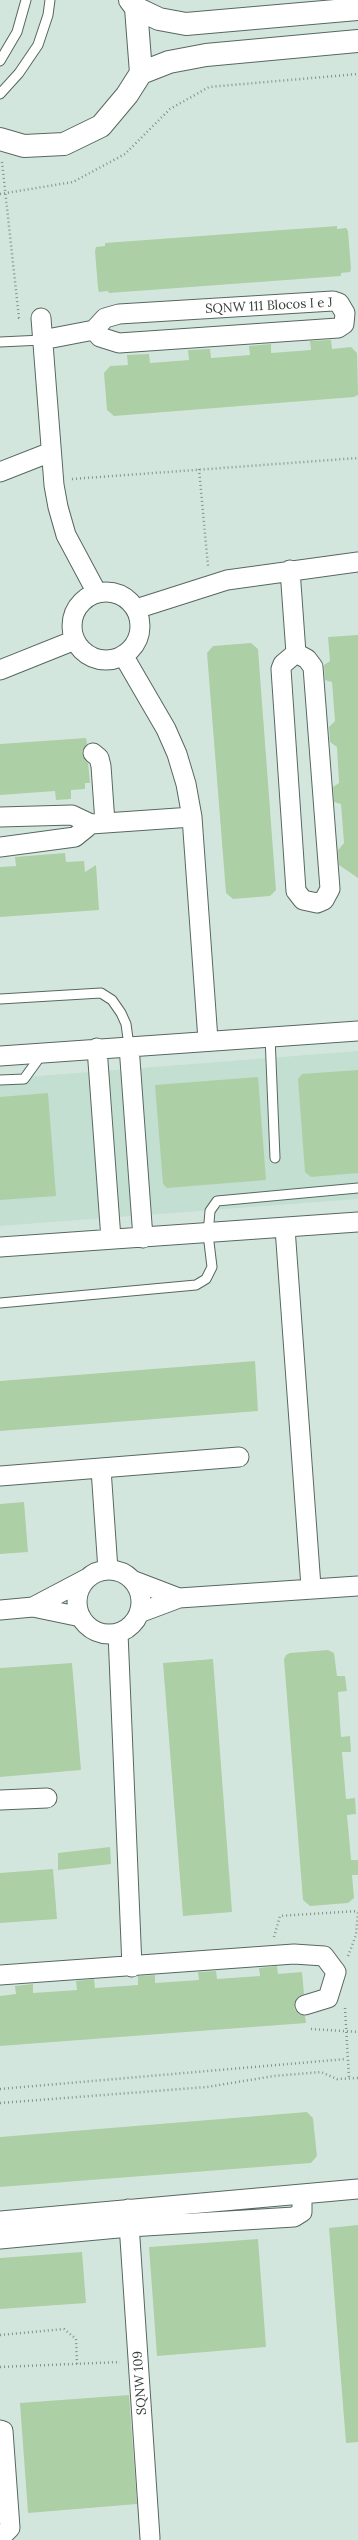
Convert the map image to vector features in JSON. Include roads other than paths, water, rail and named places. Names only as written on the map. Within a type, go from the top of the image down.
[{"type":"street","points":[[133,4],[159,19],[186,24],[358,9]]},
{"type":"street","points":[[133,4],[141,73]]},
{"type":"street","points":[[0,145],[24,146],[64,144],[100,126],[127,95],[141,73],[169,62],[206,55],[358,41]]},
{"type":"street","name":"SQNW 111 Blocos I e J","points":[[333,301],[343,308],[345,318],[344,324],[338,328],[119,342],[100,336],[94,330],[105,318],[119,314],[333,301]]},
{"type":"street","points":[[41,318],[54,480],[66,535],[97,593]]},
{"type":"street","points":[[42,340],[94,330]]},
{"type":"street","points":[[0,472],[51,452]]},
{"type":"street","points":[[136,609],[227,580],[290,570],[358,562]]},
{"type":"street","points":[[290,570],[296,653]]},
{"type":"street","points":[[106,591],[124,596],[136,609],[140,626],[139,635],[136,643],[124,655],[113,659],[96,658],[82,649],[75,640],[72,621],[75,611],[88,597],[106,591]]},
{"type":"street","points":[[0,670],[75,640]]},
{"type":"street","points":[[296,653],[307,659],[314,667],[330,889],[324,900],[317,903],[303,900],[296,891],[281,669],[283,664],[296,653]]},
{"type":"street","points":[[124,655],[152,703],[177,754],[186,784],[192,817],[208,1040]]},
{"type":"street","points":[[93,753],[99,758],[101,766],[98,823]]},
{"type":"street","points":[[0,817],[72,815],[98,823],[192,817]]},
{"type":"street","points":[[0,847],[75,837],[98,823]]},
{"type":"street","points":[[0,1056],[358,1030]]},
{"type":"street","points":[[129,1046],[142,1238]]},
{"type":"street","points":[[97,1048],[111,1239]]},
{"type":"street","points":[[0,1247],[208,1234],[358,1222]]},
{"type":"street","points":[[285,1228],[310,1588]]},
{"type":"street","points":[[0,1476],[239,1457]]},
{"type":"street","points":[[101,1469],[108,1570]]},
{"type":"street","points":[[33,1607],[98,1572],[108,1570],[117,1572],[132,1580],[179,1598]]},
{"type":"street","points":[[88,1578],[78,1596],[77,1607],[80,1617],[96,1632],[118,1633],[134,1622],[139,1613],[140,1595],[132,1580]]},
{"type":"street","points":[[139,1613],[179,1598],[310,1588],[358,1586]]},
{"type":"street","points":[[0,1610],[33,1607],[80,1617]]},
{"type":"street","points":[[118,1633],[132,1967]]},
{"type":"street","points":[[0,1800],[47,1798]]},
{"type":"street","points":[[0,1975],[132,1967],[294,1954],[324,1956],[336,1972],[328,1998],[305,2005]]},
{"type":"street","points":[[0,2221],[358,2189]]},
{"type":"street","points":[[0,2239],[129,2227],[294,2217],[302,2212],[302,2195]]},
{"type":"street","name":"SQNW 109","points":[[128,2209],[149,2539]]},
{"type":"street","points":[[0,2430],[3,2431],[10,2528],[0,2538]]},
{"type":"lane","points":[[0,61],[17,32],[26,0]]},
{"type":"lane","points":[[0,94],[19,73],[38,45],[48,15],[50,0]]},
{"type":"lane","points":[[0,342],[42,340]]},
{"type":"lane","points":[[0,999],[100,993],[112,1000],[121,1013],[126,1024],[129,1046]]},
{"type":"lane","points":[[270,1036],[275,1158]]},
{"type":"lane","points":[[0,1080],[24,1079],[42,1053]]},
{"type":"lane","points":[[0,1303],[196,1285],[206,1279],[212,1267],[208,1234],[210,1211],[213,1205],[222,1199],[358,1188]]}]
